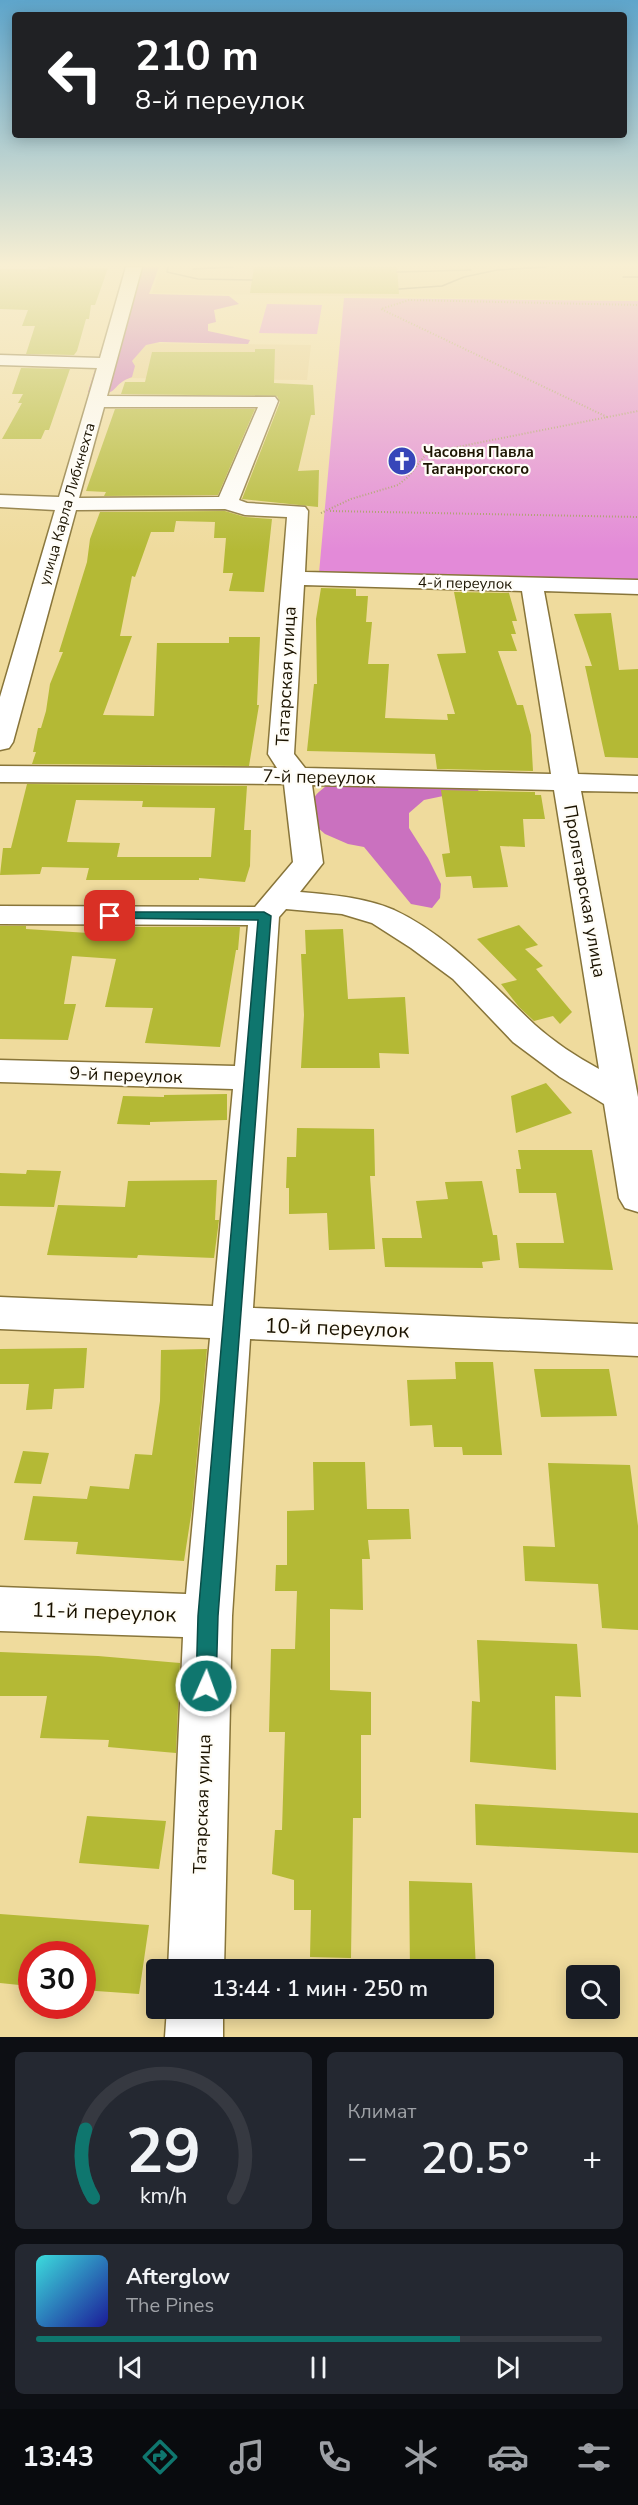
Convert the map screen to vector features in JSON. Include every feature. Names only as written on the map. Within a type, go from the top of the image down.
[{"type":"street","points":[[74,362],[108,363]]},
{"type":"street","name":"улица Карла Либкнехта","points":[[0,742],[108,363]]},
{"type":"street","points":[[96,402],[269,401],[228,503]]},
{"type":"street","points":[[0,501],[68,504],[228,503],[245,509],[308,513]]},
{"type":"street","name":"Татарская улица","points":[[196,1959],[208,1616],[251,1078],[271,908],[308,863],[297,776],[281,754],[292,578],[308,513]]},
{"type":"street","name":"4-й переулок","points":[[292,578],[638,587]]},
{"type":"street","name":"Пролетарская улица","points":[[532,585],[638,1198]]},
{"type":"street","name":"7-й переулок","points":[[0,774],[297,776],[638,784]]},
{"type":"street","points":[[0,915],[345,905],[383,917],[422,941],[464,972],[525,1034],[572,1069],[621,1098]]},
{"type":"street","name":"9-й переулок","points":[[0,1071],[251,1078]]},
{"type":"street","name":"10-й переулок","points":[[0,1313],[638,1340]]},
{"type":"street","name":"11-й переулок","points":[[0,1609],[208,1616]]},
{"type":"street","points":[[194,2037],[195,2019]]},
{"type":"path","points":[[492,362],[607,417]]},
{"type":"path","points":[[308,513],[398,485],[408,477],[418,461],[427,453],[638,411]]},
{"type":"path","points":[[308,513],[638,517]]},
{"type":"shaded area","points":[[97,362],[133,362],[135,366],[132,377],[124,380],[114,390],[106,393],[88,392]]},
{"type":"shaded area","points":[[129,362],[309,362],[307,380],[123,378]]},
{"type":"shaded area","points":[[338,362],[638,362],[638,580],[319,573]]},
{"type":"shaded area","points":[[329,784],[477,787],[480,795],[448,795],[424,800],[409,813],[409,828],[441,884],[440,898],[432,908],[411,904],[364,847],[348,844],[325,834],[310,821],[313,800]]},
{"type":"building","points":[[150,362],[275,362],[274,383],[313,385],[315,415],[311,415],[298,471],[319,470],[318,507],[242,499],[280,402],[277,396],[121,394],[125,382],[145,382]]},
{"type":"building","points":[[21,368],[70,369],[49,430],[45,430],[41,439],[2,439],[22,403],[18,403],[23,394],[12,394]]},
{"type":"building","points":[[115,409],[255,409],[218,495],[104,496],[106,492],[86,491]]},
{"type":"building","points":[[225,511],[245,517],[272,519],[264,592],[229,591],[233,573],[223,573],[226,538],[214,538],[215,522],[176,521],[174,532],[151,532],[135,577],[132,576],[120,636],[132,636],[103,715],[154,716],[157,643],[229,643],[229,637],[260,637],[257,705],[259,705],[249,766],[32,764],[36,752],[33,752],[38,728],[41,728],[50,684],[63,652],[59,652],[87,562],[90,539],[100,512]]},
{"type":"building","points":[[321,588],[356,589],[356,596],[368,596],[366,622],[372,622],[368,664],[389,664],[385,718],[448,720],[447,714],[455,714],[437,654],[466,653],[454,592],[509,593],[517,621],[512,621],[516,634],[511,634],[517,651],[498,651],[517,705],[523,705],[531,735],[533,771],[437,769],[435,754],[307,751],[314,684],[317,684],[316,619]]},
{"type":"building","points":[[611,613],[619,670],[638,669],[638,758],[605,757],[585,666],[592,666],[574,614]]},
{"type":"building","points":[[27,784],[247,786],[244,830],[251,830],[250,866],[245,882],[199,878],[199,880],[86,880],[89,868],[42,867],[40,874],[0,875],[3,848],[11,848]],"holes":[[[76,800],[143,801],[142,807],[215,808],[211,857],[117,857],[120,843],[67,842]]]},
{"type":"building","points":[[441,790],[535,792],[535,795],[541,795],[545,819],[523,819],[525,847],[500,846],[508,887],[473,888],[471,876],[446,877],[442,854],[450,853]]},
{"type":"building","points":[[519,925],[538,945],[525,949],[543,966],[536,969],[572,1012],[560,1024],[553,1016],[534,1021],[519,1007],[501,984],[517,980],[477,939]]},
{"type":"building","points":[[0,926],[26,926],[26,929],[104,934],[106,927],[240,927],[238,950],[236,950],[220,1047],[145,1043],[153,1008],[105,1007],[116,959],[72,956],[64,1004],[76,1004],[68,1040],[0,1039]]},
{"type":"building","points":[[343,929],[348,999],[405,997],[409,1054],[379,1053],[380,1068],[301,1068],[304,1015],[301,954],[306,954],[305,930]]},
{"type":"building","points":[[546,1083],[572,1113],[516,1133],[511,1096]]},
{"type":"building","points":[[227,1094],[227,1120],[150,1122],[150,1125],[117,1124],[123,1096]]},
{"type":"building","points":[[297,1128],[374,1129],[375,1176],[370,1176],[375,1249],[329,1250],[327,1213],[289,1214],[289,1188],[286,1188],[287,1157],[296,1157]]},
{"type":"building","points":[[518,1150],[592,1150],[613,1270],[519,1268],[516,1243],[564,1243],[556,1193],[519,1193],[516,1169],[521,1169]]},
{"type":"building","points":[[27,1170],[61,1171],[54,1207],[0,1206],[0,1173],[26,1174]]},
{"type":"building","points":[[217,1180],[215,1220],[219,1220],[214,1258],[47,1255],[58,1205],[125,1207],[128,1181]]},
{"type":"building","points":[[482,1181],[493,1235],[497,1235],[500,1260],[482,1262],[483,1268],[385,1267],[382,1238],[422,1238],[416,1201],[448,1199],[445,1182]]},
{"type":"building","points":[[87,1348],[84,1388],[54,1389],[52,1409],[26,1410],[29,1384],[0,1384],[0,1349]]},
{"type":"building","points":[[207,1349],[192,1509],[184,1561],[76,1554],[78,1542],[24,1540],[33,1496],[87,1499],[90,1486],[129,1489],[135,1454],[152,1455],[160,1401],[161,1350]]},
{"type":"building","points":[[455,1362],[493,1362],[502,1455],[463,1455],[462,1447],[434,1447],[432,1425],[410,1426],[407,1380],[456,1379]]},
{"type":"building","points":[[534,1369],[609,1369],[617,1416],[541,1417]]},
{"type":"building","points":[[23,1451],[49,1453],[41,1484],[14,1483]]},
{"type":"building","points":[[313,1462],[365,1462],[367,1509],[409,1509],[411,1539],[368,1540],[370,1559],[362,1559],[363,1610],[330,1609],[330,1690],[371,1692],[371,1735],[361,1735],[361,1818],[353,1818],[351,1958],[310,1957],[311,1910],[294,1910],[294,1880],[272,1874],[275,1830],[282,1830],[285,1732],[269,1732],[271,1649],[295,1649],[297,1591],[275,1591],[276,1565],[287,1565],[287,1511],[314,1510]]},
{"type":"building","points":[[548,1463],[630,1465],[638,1526],[638,1630],[602,1628],[598,1584],[525,1581],[523,1546],[555,1547]]},
{"type":"building","points":[[477,1640],[577,1644],[581,1697],[555,1696],[556,1770],[470,1762],[472,1701],[480,1702]]},
{"type":"building","points":[[0,1652],[98,1656],[180,1663],[176,1753],[108,1747],[109,1740],[40,1738],[47,1696],[0,1696]]},
{"type":"building","points":[[475,1804],[638,1813],[638,1853],[476,1845]]},
{"type":"building","points":[[87,1816],[166,1821],[159,1869],[79,1863]]},
{"type":"building","points":[[409,1881],[472,1883],[475,1959],[410,1959]]},
{"type":"building","points":[[0,1914],[149,1925],[139,1994],[96,1991],[96,1941],[18,1941],[18,1985],[0,1983]]},
{"type":"place","name":"Часовня Павла Таганрогского","points":[[402,461]]},
{"type":"route","points":[[110,916],[264,916],[208,1616],[206,1686]]}]
